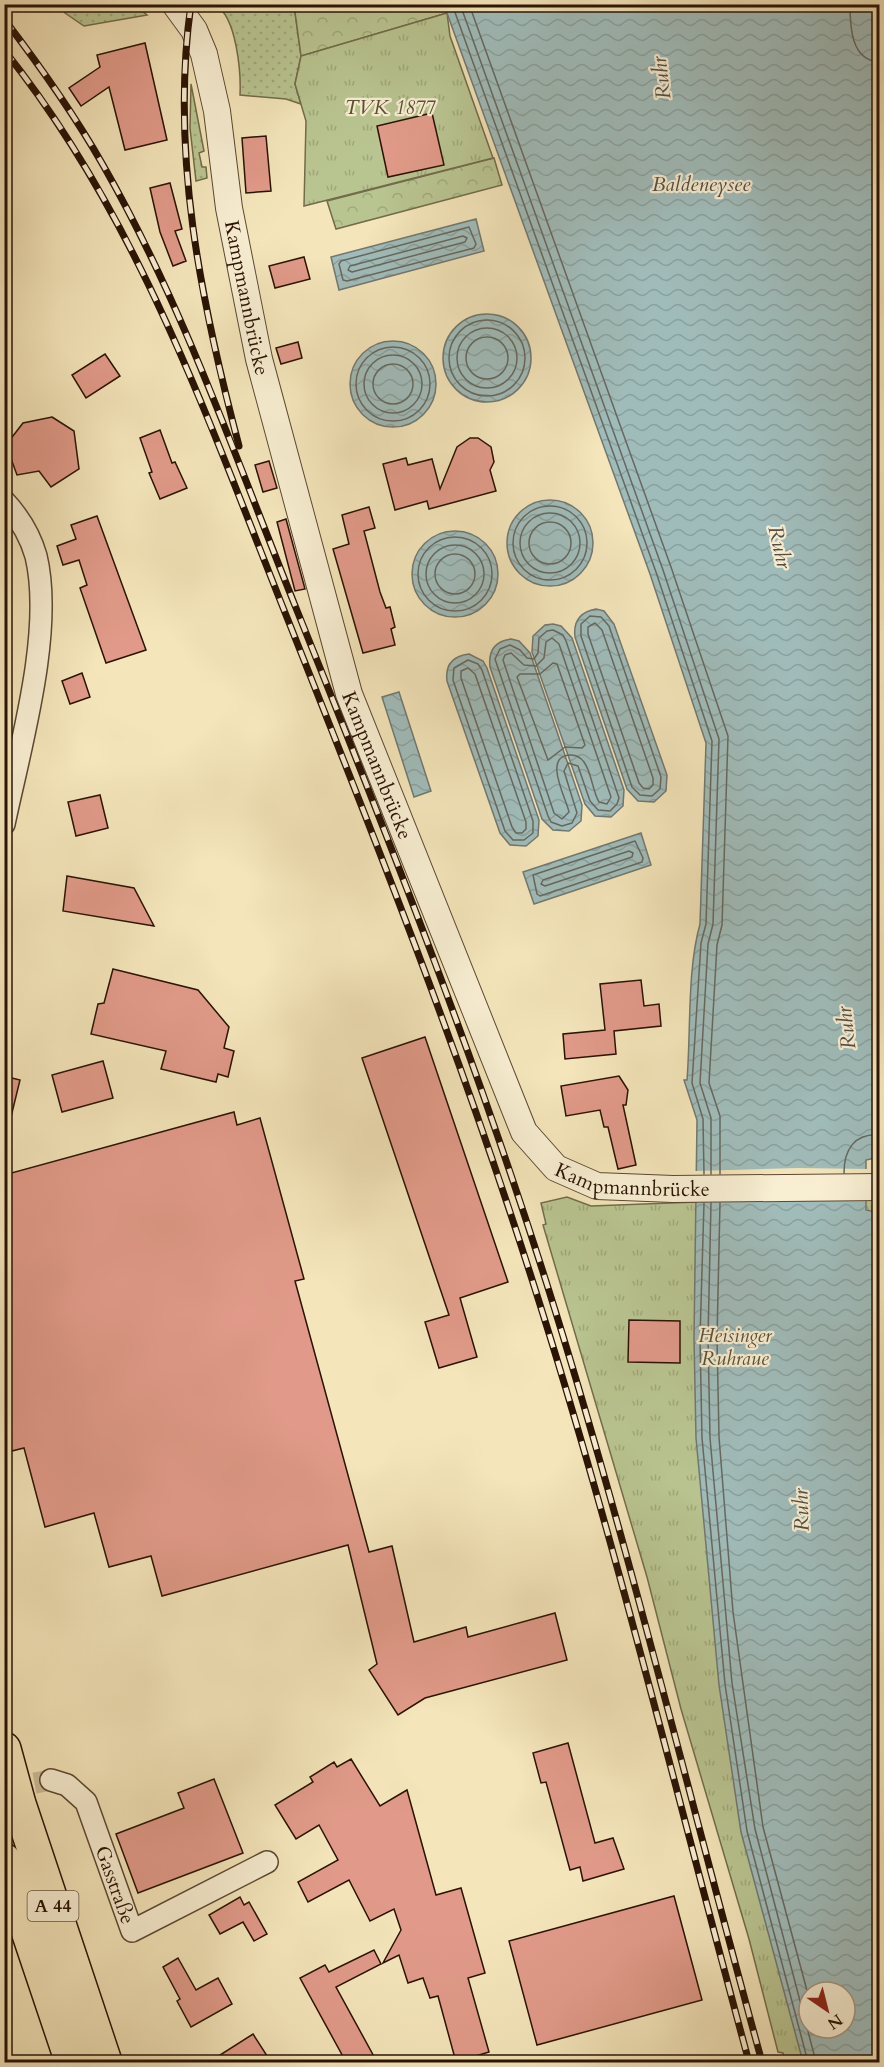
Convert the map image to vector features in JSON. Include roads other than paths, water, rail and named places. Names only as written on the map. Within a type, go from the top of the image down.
[{"type":"highway","name":"A 44","points":[[4,1749],[19,1804],[105,2062]]},
{"type":"highway","name":"A 44","points":[[4,1860],[72,2062]]},
{"type":"street","name":"Kampmannbrücke","points":[[181,12],[204,54],[217,111],[229,208],[259,359],[349,694],[524,1132],[541,1154],[556,1168],[597,1186],[619,1189],[879,1187]]},
{"type":"street","points":[[4,501],[20,518],[35,556],[42,614],[31,696],[4,825]]},
{"type":"street","name":"Gasstraße","points":[[51,1780],[67,1785],[86,1802],[132,1931],[267,1862]]},
{"type":"water","name":"Baldeneysee","points":[[446,5],[872,5],[880,60],[880,1157],[866,1160],[866,1210],[880,1213],[879,2062],[803,2062],[797,2040],[857,2040],[857,1980],[797,1980],[797,2040],[741,1832],[719,1685],[696,1438],[694,1338],[697,1120],[684,1080],[687,1080],[693,961],[700,924],[706,743],[650,574]]},
{"type":"water","points":[[476,219],[484,251],[339,290],[331,257]]},
{"type":"water","points":[[487,314],[504,317],[518,327],[528,341],[531,358],[528,375],[518,389],[504,399],[487,402],[470,399],[456,389],[446,375],[443,358],[446,341],[456,327],[470,317]]},
{"type":"water","points":[[393,341],[417,348],[429,360],[436,384],[429,408],[417,420],[393,427],[369,420],[357,408],[350,384],[357,360],[369,348]]},
{"type":"water","points":[[542,500],[558,500],[581,512],[590,526],[593,543],[590,560],[581,574],[558,586],[542,586],[526,579],[514,567],[507,551],[507,535],[514,519],[526,507]]},
{"type":"water","points":[[455,531],[471,535],[485,544],[494,558],[498,574],[494,590],[485,604],[471,613],[455,617],[439,613],[425,604],[416,590],[412,574],[416,558],[425,544],[439,535]]},
{"type":"water","points":[[596,609],[604,611],[614,624],[667,775],[666,791],[654,802],[638,801],[627,789],[575,637],[575,626],[579,618],[586,612]]},
{"type":"water","points":[[545,625],[561,626],[572,638],[624,790],[623,806],[611,817],[595,816],[585,804],[532,652],[533,636]]},
{"type":"water","points":[[511,639],[519,641],[530,653],[582,805],[581,821],[569,831],[553,830],[542,819],[490,667],[490,656],[494,647]]},
{"type":"water","points":[[469,654],[483,661],[487,668],[539,820],[538,836],[526,846],[510,845],[500,833],[447,681],[447,670],[451,662]]},
{"type":"water","points":[[399,692],[431,791],[414,797],[382,697]]},
{"type":"water","points":[[641,833],[651,865],[534,904],[523,872]]},
{"type":"tunnel","points":[[4,1789],[51,1780]]},
{"type":"railway","points":[[191,4],[185,60],[184,116],[193,227],[213,337],[239,446]]},
{"type":"railway","points":[[4,19],[56,90],[92,146],[132,218],[158,272],[230,439],[433,956],[526,1221],[583,1403],[636,1591],[762,2062]]},
{"type":"railway","points":[[4,50],[52,115],[94,182],[167,324],[229,471],[422,963],[514,1223],[598,1498],[749,2062]]},
{"type":"water label","name":"Ruhr","points":[[661,78]]},
{"type":"water label","name":"Ruhr","points":[[780,547]]},
{"type":"water label","name":"Ruhr","points":[[846,1028]]},
{"type":"water label","name":"Ruhr","points":[[801,1510]]},
{"type":"park label","name":"TVK 1877","points":[[390,107]]},
{"type":"park label","name":"Heisinger Ruhraue","points":[[735,1346]]}]
